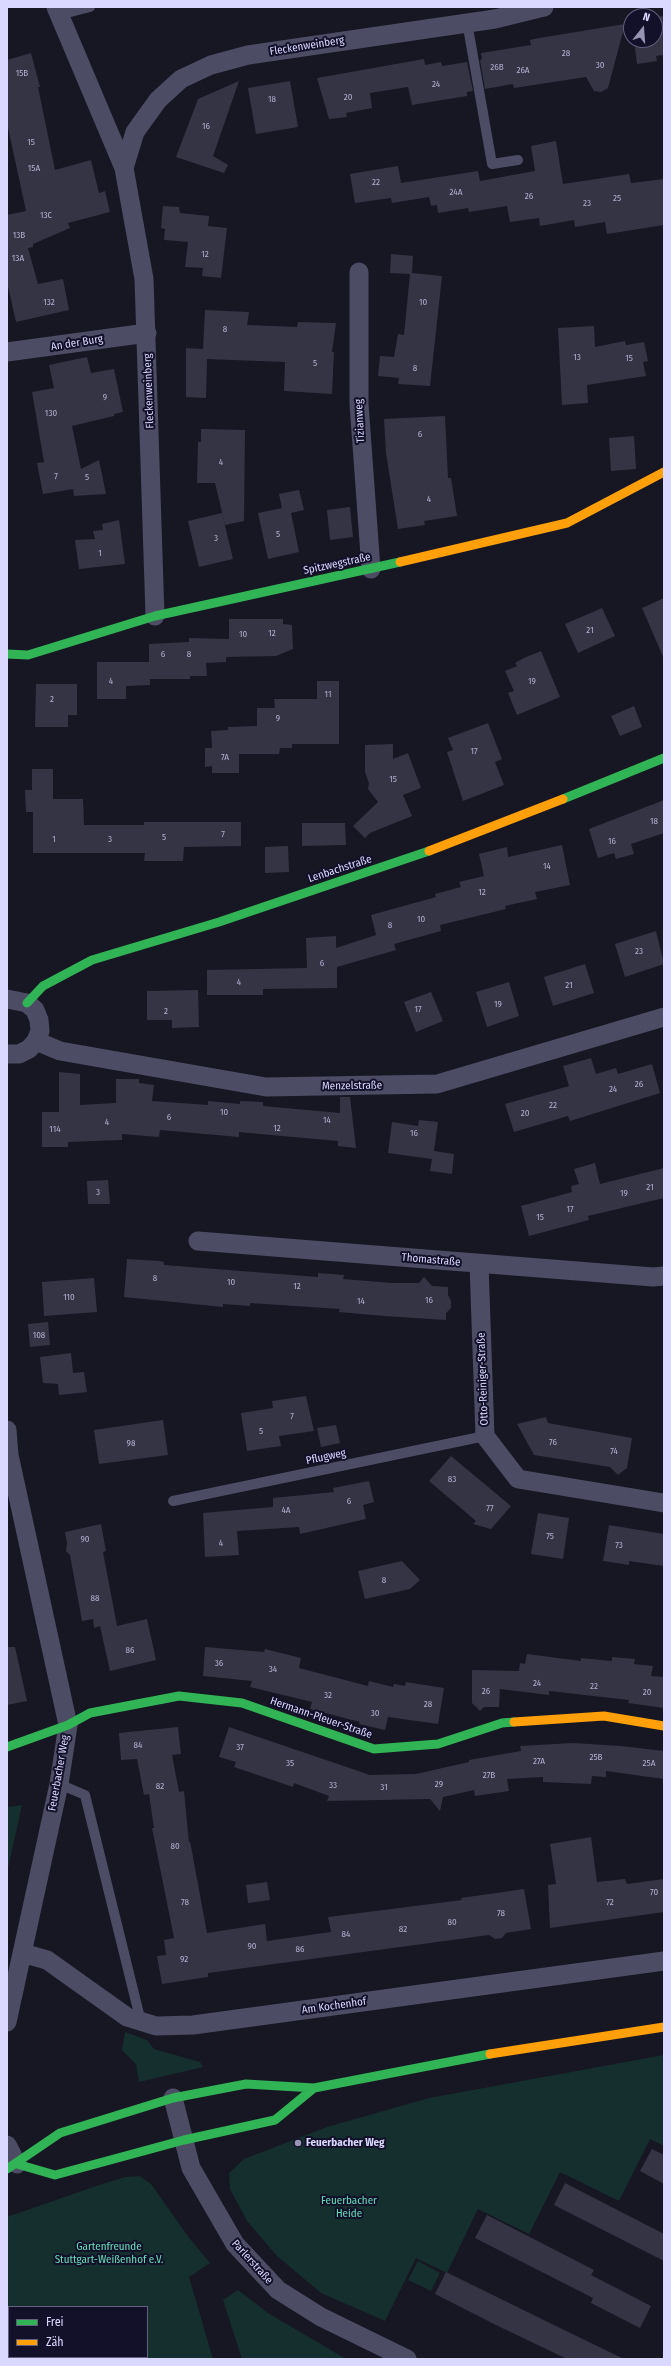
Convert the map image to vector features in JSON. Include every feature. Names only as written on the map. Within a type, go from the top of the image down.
[{"type":"street","name":"Fleckenweinberg","points":[[124,168],[135,132],[158,100],[181,79],[211,65],[248,55],[495,19],[544,7]]},
{"type":"street","name":"Fleckenweinberg","points":[[57,11],[124,168],[144,278],[147,333],[155,616]]},
{"type":"street","name":"Tizianweg","points":[[360,272],[359,404],[372,569]]},
{"type":"street","name":"An der Burg","points":[[7,352],[147,333]]},
{"type":"street","name":"Spitzwegstraße","points":[[7,654],[28,655],[155,616],[372,569],[567,522],[664,472]]},
{"type":"street","name":"Lenbachstraße","points":[[27,1003],[43,986],[92,960],[219,922],[435,850],[623,776],[664,758]]},
{"type":"street","points":[[7,1000],[27,1003],[35,1010],[39,1020],[40,1031],[36,1041],[29,1049],[19,1054],[7,1054]]},
{"type":"street","name":"Menzelstraße","points":[[36,1041],[60,1051],[266,1087],[437,1084],[664,1017]]},
{"type":"street","name":"Thomastraße","points":[[198,1241],[479,1264],[654,1277],[664,1276]]},
{"type":"street","name":"Otto-Reiniger-Straße","points":[[479,1264],[485,1436],[518,1479],[664,1503]]},
{"type":"street","name":"Feuerbacher Weg","points":[[7,1430],[9,1454],[68,1725],[59,1784],[7,2022]]},
{"type":"street","name":"Hermann-Pleuer-Straße","points":[[7,1747],[68,1725],[90,1713],[178,1696],[242,1703],[374,1749],[438,1744],[502,1723],[604,1716],[664,1726]]},
{"type":"street","name":"Am Kochenhof","points":[[22,1953],[47,1960],[127,2017],[156,2026],[193,2025],[664,1961]]},
{"type":"street","points":[[12,2166],[60,2133],[173,2098],[246,2084],[314,2088],[474,2057],[664,2027]]},
{"type":"street","points":[[12,2166],[55,2175],[184,2140],[275,2120],[314,2088]]},
{"type":"street","name":"Parlerstraße","points":[[173,2098],[191,2168],[235,2244],[278,2290],[321,2317],[407,2359]]},
{"type":"street","points":[[7,2145],[12,2166]]},
{"type":"lane","points":[[57,11],[90,7]]},
{"type":"lane","points":[[467,22],[492,164],[518,160]]},
{"type":"lane","name":"Pflugweg","points":[[172,1501],[485,1436]]},
{"type":"lane","points":[[59,1784],[84,1795],[141,2022]]},
{"type":"green space","points":[[22,1805],[7,1873],[7,1807]]},
{"type":"green space","points":[[125,2032],[147,2040],[154,2049],[200,2062],[203,2067],[139,2082],[136,2064],[122,2050]]},
{"type":"green space","name":"Feuerbacher Heide","points":[[664,2055],[664,2146],[650,2139],[619,2201],[560,2172],[529,2234],[478,2209],[447,2273],[416,2258],[385,2321],[321,2293],[277,2256],[247,2221],[230,2189],[229,2173],[244,2159],[327,2127],[429,2098]]},
{"type":"green space","name":"Gartenfreunde Stuttgart-Weißenhof e.V.","points":[[140,2176],[151,2184],[190,2239],[210,2263],[189,2277],[213,2359],[7,2359],[7,2217],[125,2177]]},
{"type":"green space","points":[[418,2261],[440,2273],[431,2291],[408,2280]]},
{"type":"green space","points":[[238,2290],[268,2313],[346,2359],[242,2359],[223,2300]]},
{"type":"building","points":[[663,16],[664,55],[656,56],[657,61],[637,64],[635,48],[663,48]]},
{"type":"building","points":[[623,24],[623,32],[608,88],[601,92],[594,91],[586,77],[514,88],[513,84],[485,89],[480,60],[482,59],[481,53],[531,45],[530,40]]},
{"type":"building","points":[[31,53],[40,87],[38,87],[55,170],[91,160],[99,193],[105,191],[110,212],[68,223],[70,228],[33,244],[33,247],[28,248],[38,284],[63,279],[69,310],[16,322],[7,282],[7,215],[26,211],[7,123],[7,60]]},
{"type":"building","points":[[424,59],[425,65],[441,62],[442,66],[467,62],[473,91],[467,92],[467,96],[412,105],[408,87],[370,93],[372,108],[346,113],[347,117],[329,119],[317,78]]},
{"type":"building","points":[[239,81],[213,156],[228,165],[224,173],[176,157],[198,99]]},
{"type":"building","points":[[290,81],[298,127],[256,134],[248,88]]},
{"type":"building","points":[[556,141],[563,184],[629,174],[631,183],[664,179],[664,225],[607,234],[605,222],[575,227],[574,220],[540,226],[539,218],[510,222],[507,206],[469,212],[468,208],[438,213],[437,205],[431,206],[429,197],[392,203],[391,198],[355,203],[350,174],[398,166],[401,183],[478,171],[480,181],[535,171],[531,146]]},
{"type":"building","points":[[163,206],[179,207],[180,213],[209,216],[208,226],[227,228],[221,278],[202,276],[203,268],[185,267],[188,242],[164,240],[165,229],[161,228]]},
{"type":"building","points":[[391,254],[413,256],[412,273],[442,276],[430,386],[398,384],[399,378],[378,376],[380,356],[394,357],[398,334],[404,335],[410,274],[390,273]]},
{"type":"building","points":[[205,310],[249,312],[247,325],[297,327],[298,322],[336,323],[332,352],[334,352],[332,394],[284,391],[285,362],[207,359],[206,398],[186,397],[186,348],[203,349]]},
{"type":"building","points":[[594,326],[595,347],[625,341],[626,345],[644,342],[648,361],[643,362],[646,376],[587,385],[588,403],[562,405],[558,328]]},
{"type":"building","points":[[87,357],[91,373],[114,369],[123,412],[114,414],[114,416],[72,426],[81,469],[99,460],[106,494],[74,496],[73,489],[43,494],[37,463],[44,462],[32,392],[54,388],[49,365]]},
{"type":"building","points":[[445,416],[448,478],[451,478],[457,516],[424,521],[425,525],[398,529],[386,453],[384,419]]},
{"type":"building","points":[[201,429],[245,430],[244,521],[225,525],[215,483],[197,483],[198,442],[201,442]]},
{"type":"building","points":[[634,436],[636,469],[611,471],[609,438]]},
{"type":"building","points":[[299,490],[304,510],[291,513],[299,552],[268,559],[258,513],[282,508],[279,494]]},
{"type":"building","points":[[350,507],[353,537],[330,540],[327,510]]},
{"type":"building","points":[[222,513],[233,559],[199,567],[188,521]]},
{"type":"building","points":[[119,520],[125,564],[79,569],[75,540],[95,539],[93,531],[103,530],[102,524]]},
{"type":"building","points":[[664,598],[664,659],[642,608]]},
{"type":"building","points":[[602,608],[615,636],[578,653],[565,624]]},
{"type":"building","points":[[229,619],[283,619],[283,624],[292,625],[293,649],[276,656],[226,657],[226,662],[206,663],[207,676],[190,676],[190,679],[150,679],[150,685],[126,686],[126,699],[97,699],[97,662],[149,662],[149,644],[189,642],[189,638],[229,639]]},
{"type":"building","points":[[541,651],[560,697],[517,715],[508,693],[514,691],[505,671],[517,666],[515,663],[524,658]]},
{"type":"building","points":[[317,681],[339,681],[339,744],[292,744],[292,748],[280,748],[279,754],[239,754],[239,773],[212,773],[212,766],[205,767],[205,748],[212,748],[211,731],[228,730],[228,727],[257,726],[257,708],[275,708],[274,699],[317,699]]},
{"type":"building","points":[[36,684],[77,684],[77,715],[68,715],[68,727],[35,727]]},
{"type":"building","points":[[634,706],[642,727],[620,736],[611,716]]},
{"type":"building","points":[[488,723],[502,759],[495,762],[504,785],[463,801],[447,752],[453,750],[448,738]]},
{"type":"building","points":[[393,744],[393,759],[408,753],[421,788],[403,795],[412,816],[370,833],[365,838],[353,826],[378,802],[368,789],[369,783],[365,772],[365,745]]},
{"type":"building","points":[[32,769],[53,769],[53,799],[83,799],[84,825],[144,825],[144,822],[241,822],[241,846],[184,847],[183,861],[144,861],[145,853],[33,853],[33,812],[26,812],[25,790],[32,790]]},
{"type":"building","points":[[664,800],[664,833],[631,844],[634,854],[616,859],[614,853],[598,858],[589,829]]},
{"type":"building","points":[[302,823],[345,823],[346,845],[302,846]]},
{"type":"building","points":[[562,845],[570,885],[535,892],[537,899],[505,906],[506,909],[440,925],[441,931],[394,944],[396,950],[337,967],[337,988],[263,989],[263,995],[207,995],[207,970],[307,968],[306,938],[336,936],[336,948],[376,935],[371,915],[436,897],[435,894],[461,887],[459,882],[484,876],[479,854],[507,847],[508,857]]},
{"type":"building","points":[[288,846],[289,872],[265,873],[265,847]]},
{"type":"building","points":[[656,931],[664,964],[625,977],[615,944]]},
{"type":"building","points":[[585,964],[594,993],[553,1006],[544,977]]},
{"type":"building","points":[[509,982],[519,1016],[487,1027],[476,992]]},
{"type":"building","points":[[198,990],[199,1027],[172,1028],[172,1020],[147,1020],[147,991]]},
{"type":"building","points":[[431,992],[443,1021],[416,1032],[404,1002]]},
{"type":"building","points":[[591,1058],[596,1074],[616,1068],[618,1074],[652,1064],[660,1093],[570,1121],[568,1116],[514,1132],[505,1104],[569,1086],[563,1066]]},
{"type":"building","points":[[59,1072],[80,1074],[80,1105],[116,1103],[116,1079],[139,1079],[139,1083],[154,1085],[152,1101],[208,1105],[208,1101],[240,1104],[240,1101],[263,1102],[263,1106],[340,1113],[340,1097],[350,1097],[356,1148],[338,1146],[338,1141],[239,1132],[239,1137],[160,1130],[159,1137],[122,1134],[122,1140],[68,1142],[68,1147],[42,1147],[42,1112],[59,1112]]},
{"type":"building","points":[[419,1120],[438,1122],[434,1151],[454,1154],[452,1174],[430,1171],[432,1159],[388,1153],[392,1122],[418,1126]]},
{"type":"building","points":[[595,1163],[600,1184],[664,1168],[664,1198],[588,1216],[589,1220],[529,1236],[521,1206],[572,1192],[571,1186],[579,1184],[574,1169]]},
{"type":"building","points":[[108,1180],[110,1204],[88,1204],[87,1181]]},
{"type":"building","points":[[127,1259],[159,1261],[164,1262],[164,1265],[318,1277],[318,1273],[344,1275],[343,1279],[392,1283],[419,1283],[424,1277],[432,1286],[448,1287],[451,1308],[446,1313],[446,1320],[339,1312],[340,1309],[250,1303],[250,1306],[223,1304],[223,1307],[124,1297]]},
{"type":"building","points":[[94,1278],[97,1312],[44,1316],[42,1282]]},
{"type":"building","points":[[48,1322],[50,1345],[30,1347],[28,1324]]},
{"type":"building","points":[[71,1353],[73,1373],[84,1372],[87,1392],[59,1395],[58,1384],[43,1383],[40,1357]]},
{"type":"building","points":[[306,1396],[314,1431],[279,1436],[281,1446],[247,1451],[241,1413],[273,1408],[272,1401]]},
{"type":"building","points":[[546,1417],[548,1423],[632,1438],[627,1468],[618,1475],[610,1467],[534,1455],[517,1424]]},
{"type":"building","points":[[163,1420],[168,1455],[99,1464],[94,1430]]},
{"type":"building","points":[[336,1425],[340,1443],[321,1447],[317,1428]]},
{"type":"building","points":[[451,1456],[511,1506],[491,1529],[473,1524],[476,1521],[429,1481]]},
{"type":"building","points":[[369,1481],[374,1502],[363,1505],[366,1519],[300,1534],[299,1527],[237,1531],[239,1555],[205,1557],[203,1513],[273,1507],[273,1498],[334,1492],[333,1488]]},
{"type":"building","points":[[538,1513],[569,1518],[563,1559],[531,1554]]},
{"type":"building","points":[[101,1524],[106,1551],[103,1552],[117,1626],[147,1619],[156,1660],[110,1671],[100,1626],[94,1628],[93,1619],[82,1621],[70,1555],[66,1551],[67,1543],[65,1532]]},
{"type":"building","points":[[609,1525],[664,1534],[664,1566],[629,1561],[629,1565],[603,1561]]},
{"type":"building","points":[[402,1561],[420,1580],[410,1589],[365,1599],[358,1571]]},
{"type":"building","points":[[7,1647],[15,1647],[27,1701],[7,1705]]},
{"type":"building","points":[[205,1647],[264,1652],[265,1649],[301,1658],[299,1668],[368,1686],[369,1681],[393,1687],[394,1684],[405,1686],[406,1682],[444,1688],[438,1724],[388,1717],[385,1730],[359,1724],[360,1722],[310,1709],[312,1702],[250,1687],[252,1681],[203,1676]]},
{"type":"building","points":[[527,1654],[581,1661],[581,1658],[612,1661],[612,1657],[635,1659],[634,1664],[653,1666],[651,1676],[664,1677],[664,1708],[628,1703],[629,1700],[549,1691],[549,1695],[500,1689],[499,1707],[484,1707],[480,1711],[472,1703],[472,1670],[519,1671],[520,1663],[525,1664]]},
{"type":"building","points":[[178,1727],[181,1754],[172,1755],[179,1792],[184,1791],[189,1843],[190,1841],[207,1933],[265,1924],[267,1941],[331,1932],[328,1917],[462,1900],[461,1898],[524,1889],[531,1929],[506,1933],[502,1938],[495,1939],[489,1935],[208,1973],[208,1977],[162,1984],[157,1956],[166,1955],[164,1940],[174,1938],[152,1828],[154,1828],[149,1794],[144,1795],[137,1759],[121,1760],[119,1733]]},
{"type":"building","points":[[229,1727],[370,1775],[416,1774],[469,1762],[469,1760],[521,1751],[520,1746],[573,1743],[621,1746],[664,1751],[664,1779],[606,1771],[606,1777],[592,1776],[591,1784],[543,1782],[543,1777],[507,1779],[509,1791],[475,1796],[474,1790],[443,1797],[440,1811],[430,1799],[327,1801],[329,1796],[294,1783],[293,1787],[234,1767],[236,1762],[219,1757]]},
{"type":"building","points":[[591,1837],[597,1882],[625,1879],[627,1884],[664,1879],[664,1912],[550,1928],[548,1885],[556,1884],[550,1844]]},
{"type":"building","points":[[267,1882],[270,1900],[248,1903],[246,1885]]},
{"type":"building","points":[[652,2149],[664,2155],[664,2184],[640,2171]]},
{"type":"building","points":[[565,2183],[664,2234],[664,2261],[554,2205]]},
{"type":"building","points":[[487,2215],[594,2270],[591,2275],[651,2306],[640,2328],[591,2303],[593,2298],[475,2238]]},
{"type":"building","points":[[446,2272],[624,2359],[567,2359],[498,2326],[435,2294]]},
{"type":"traffic: fast","points":[[7,654],[28,655],[155,616],[400,562]]},
{"type":"traffic: fast","points":[[563,799],[664,758]]},
{"type":"traffic: fast","points":[[27,1003],[43,986],[92,960],[219,922],[429,851]]},
{"type":"traffic: fast","points":[[7,1747],[68,1725],[90,1713],[179,1696],[242,1703],[374,1749],[438,1744],[502,1723],[514,1722]]},
{"type":"traffic: fast","points":[[7,2169],[60,2133],[173,2098],[246,2084],[314,2088],[490,2054]]},
{"type":"traffic: fast","points":[[17,2164],[55,2175],[184,2140],[275,2120],[314,2088]]},
{"type":"traffic: slow","points":[[400,562],[567,523],[664,472]]},
{"type":"traffic: slow","points":[[429,851],[563,799]]},
{"type":"traffic: slow","points":[[514,1722],[604,1716],[664,1726]]},
{"type":"traffic: slow","points":[[490,2054],[664,2027]]},
{"type":"place","name":"Feuerbacher Weg","points":[[298,2143]]}]
